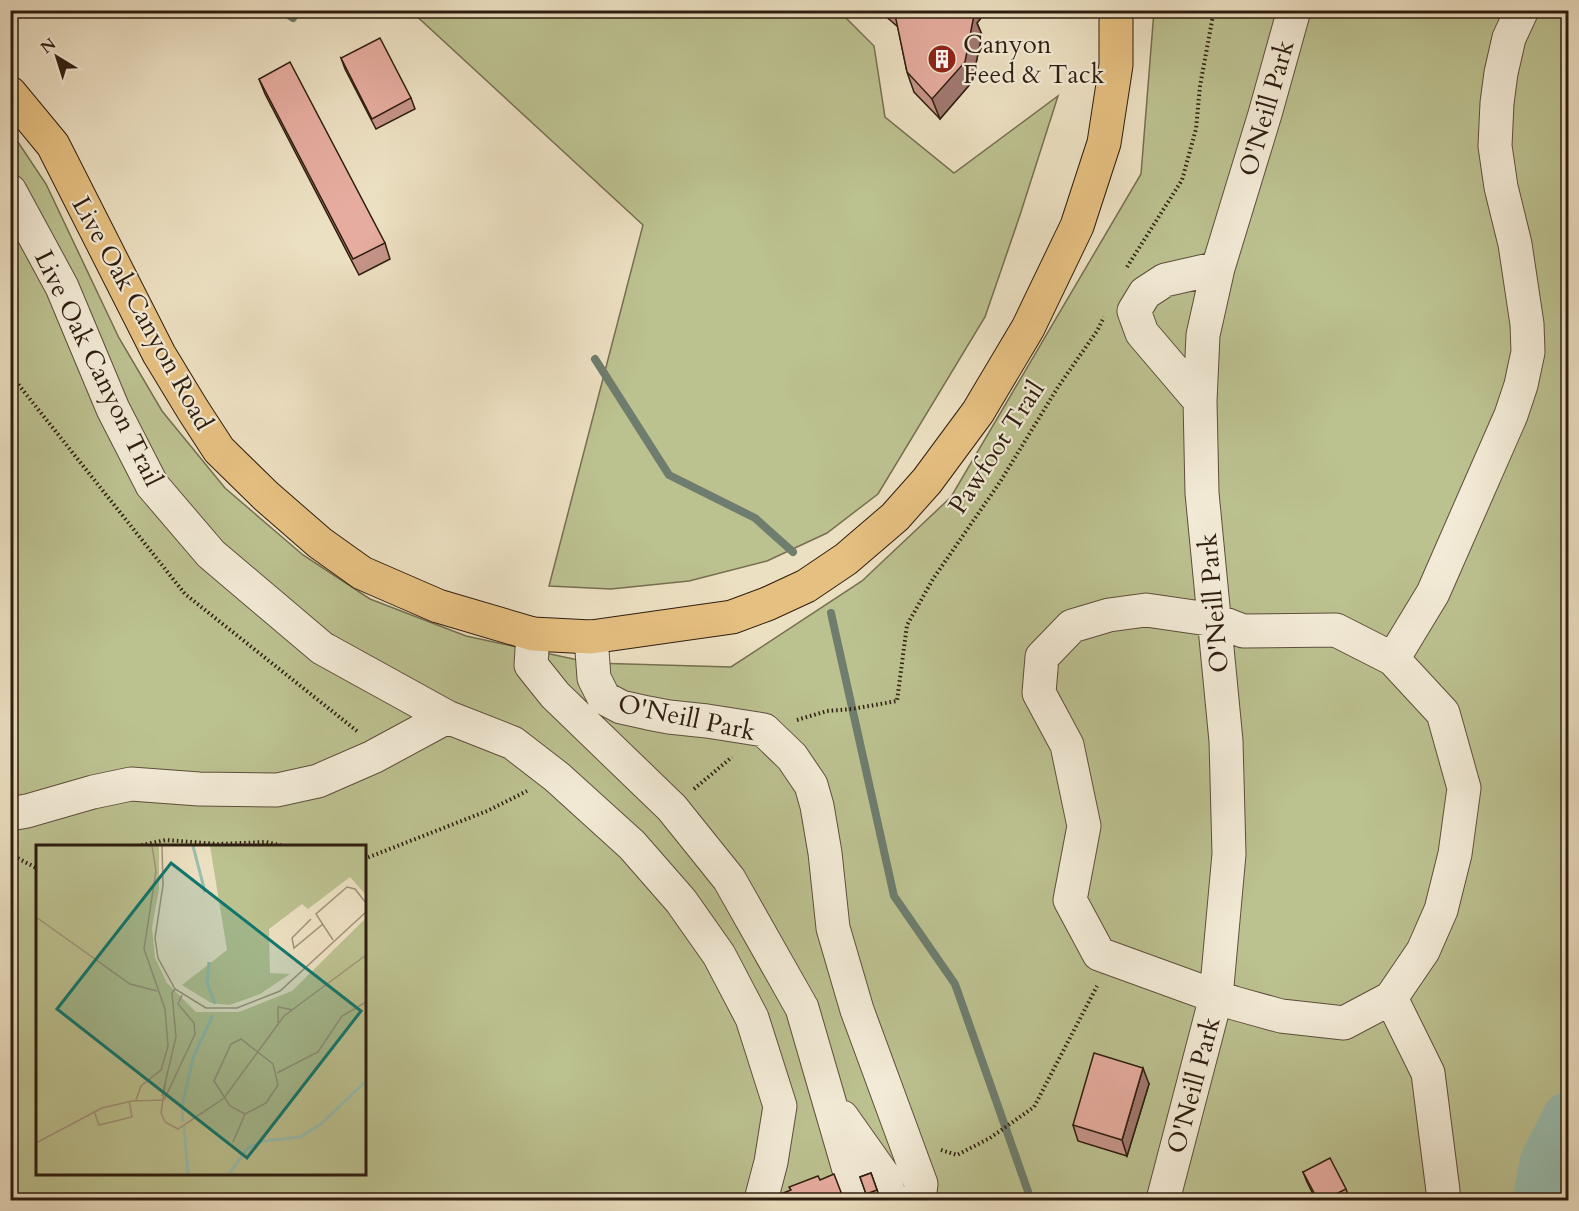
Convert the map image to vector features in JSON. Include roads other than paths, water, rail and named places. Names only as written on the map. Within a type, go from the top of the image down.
[{"type":"main road","name":"Live Oak Canyon Road","points":[[10,93],[53,146],[159,354],[219,450],[266,496],[320,543],[362,573],[438,606],[533,634],[591,636],[732,617],[767,604],[806,586],[846,559],[895,517],[927,482],[978,412],[1028,328],[1077,226],[1104,143],[1116,65],[1116,10]]},
{"type":"street","name":"O'Neill Park","points":[[1163,1200],[1216,997],[1229,854],[1226,741],[1202,492],[1200,400],[1203,335],[1218,268],[1294,10]]},
{"type":"street","points":[[1393,659],[1433,593],[1511,415],[1521,385],[1527,352],[1527,324],[1515,244],[1500,187],[1495,146],[1501,73],[1509,38],[1522,10]]},
{"type":"street","name":"Live Oak Canyon Trail","points":[[10,191],[62,287],[112,409],[152,485],[211,554],[322,648],[447,717],[513,743],[556,777],[632,845],[681,901],[719,955],[752,1018],[780,1106],[771,1162],[761,1200]]},
{"type":"street","points":[[1200,400],[1142,333],[1134,311],[1145,293],[1165,280],[1218,268]]},
{"type":"street","points":[[1146,610],[1215,620],[1243,631],[1336,630],[1393,659],[1443,712],[1464,788],[1455,854],[1442,910],[1423,951],[1391,998],[1344,1023],[1281,1016],[1216,997],[1099,954],[1070,900],[1084,826],[1067,745],[1040,693],[1042,657],[1072,626],[1109,615],[1146,610]]},
{"type":"street","name":"O'Neill Park","points":[[533,634],[531,665],[555,695],[672,808],[729,879],[802,1008],[854,1187],[860,1200]]},
{"type":"street","name":"O'Neill Park","points":[[591,636],[594,678],[604,698],[621,707],[634,710],[764,730],[792,757],[811,785],[825,853],[833,928],[857,1010],[921,1184],[919,1200]]},
{"type":"street","points":[[605,743],[634,710]]},
{"type":"street","points":[[10,814],[131,784],[199,789],[277,790],[318,782],[373,757],[447,717]]},
{"type":"street","points":[[1391,998],[1428,1073],[1443,1191]]},
{"type":"street","name":"O'Neill Park","points":[[827,1096],[883,1175],[891,1200]]},
{"type":"waterway","points":[[281,10],[293,18]]},
{"type":"waterway","points":[[595,359],[669,475],[755,518],[793,552]]},
{"type":"waterway","points":[[831,613],[894,896],[955,984],[1031,1200]]},
{"type":"waterway","points":[[1538,1200],[1545,1162],[1568,1117]]},
{"type":"place","name":"Canyon Feed & Tack","points":[[942,59]]}]
